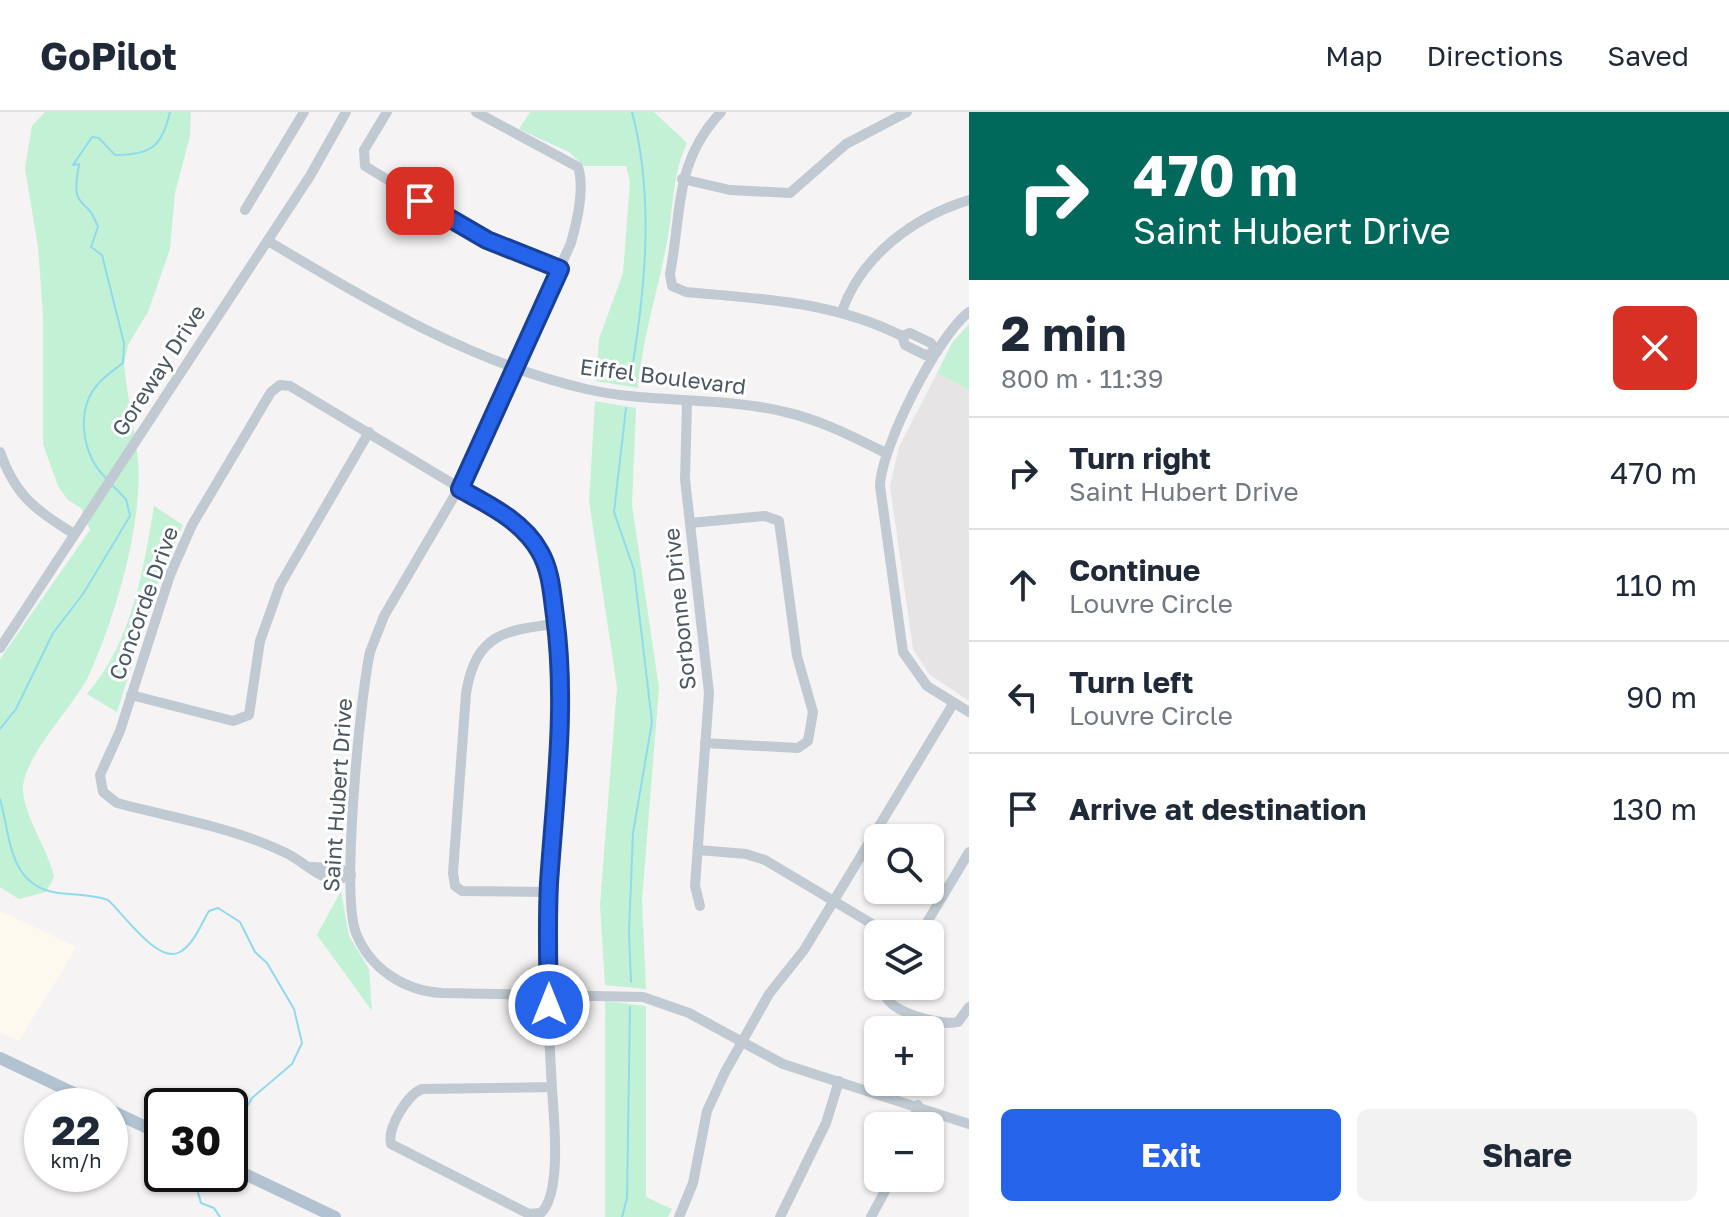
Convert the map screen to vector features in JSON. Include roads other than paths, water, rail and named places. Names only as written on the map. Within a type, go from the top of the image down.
[{"type":"main road","points":[[0,1058],[63,1088]]},
{"type":"main road","points":[[248,1176],[335,1217]]},
{"type":"street","points":[[245,210],[304,112]]},
{"type":"street","name":"Goreway Drive","points":[[0,648],[268,241],[346,112]]},
{"type":"street","points":[[387,112],[364,150],[365,166],[487,240],[560,269]]},
{"type":"street","name":"Saint Hubert Drive","points":[[476,112],[578,167],[581,178],[577,220],[560,269],[460,489],[384,616],[370,652],[351,875],[350,908],[356,932],[371,958],[389,975],[413,988],[434,993],[621,994],[643,997],[678,1007],[783,1064],[918,1105],[969,1124]]},
{"type":"street","points":[[721,112],[697,141],[682,179],[669,281],[676,290],[792,300],[842,311],[902,336],[905,345],[925,355],[937,352]]},
{"type":"street","points":[[682,179],[745,192],[790,193],[846,144],[907,112]]},
{"type":"street","points":[[842,311],[851,287],[887,245],[926,218],[969,200]]},
{"type":"street","name":"Eiffel Boulevard","points":[[268,241],[416,327],[515,369],[633,397],[784,412],[835,428],[886,453]]},
{"type":"street","points":[[969,312],[953,326],[937,352],[886,453],[881,491],[899,640],[914,672],[953,704],[969,712]]},
{"type":"street","name":"Concorde Drive","points":[[351,875],[339,868],[312,867],[260,841],[117,803],[107,796],[100,775],[131,695],[170,575],[192,525],[274,388],[290,386],[508,517],[536,544],[547,568],[556,624],[561,712],[549,892],[549,993],[552,1087],[553,1187],[548,1204],[541,1213],[529,1214],[391,1144],[390,1133],[412,1095],[422,1089],[552,1087]]},
{"type":"street","name":"Sorbonne Drive","points":[[687,403],[684,467],[708,677],[695,886],[700,906]]},
{"type":"street","points":[[131,695],[233,721],[249,715],[260,641],[280,585],[369,432]]},
{"type":"street","points":[[0,452],[14,487],[34,508],[74,534]]},
{"type":"street","points":[[690,523],[771,515],[779,521],[797,656],[813,712],[808,741],[798,748],[705,743]]},
{"type":"street","points":[[549,892],[462,891],[455,886],[453,873],[466,693],[471,670],[481,651],[500,633],[556,624]]},
{"type":"street","points":[[679,1217],[693,1183],[707,1111],[741,1042],[776,982],[804,950],[953,704]]},
{"type":"street","points":[[698,850],[755,856],[866,920]]},
{"type":"street","points":[[928,920],[969,852]]},
{"type":"street","points":[[888,1000],[894,1007],[948,1024],[958,1022],[969,1007]]},
{"type":"street","points":[[780,1217],[830,1114],[839,1081]]},
{"type":"street","points":[[916,1112],[918,1105]]},
{"type":"street","points":[[871,1217],[884,1192]]},
{"type":"waterway","points":[[106,478],[91,457],[84,419],[86,406],[98,384],[123,363],[124,343],[102,255],[91,247],[98,227],[78,197],[79,164],[73,165],[92,137],[99,138],[115,155],[147,150],[159,141],[170,112]]},
{"type":"waterway","points":[[630,381],[640,314],[645,246],[644,178],[632,112]]},
{"type":"waterway","points":[[626,408],[614,512],[634,570],[652,722],[633,833],[629,932],[631,982]]},
{"type":"waterway","points":[[0,729],[16,709],[53,633],[83,594],[130,516],[126,499],[113,486]]},
{"type":"waterway","points":[[0,799],[14,858],[29,881],[42,889],[58,893],[108,900],[161,951],[171,954],[185,948],[209,911],[218,908],[240,922],[255,952],[267,963],[294,1009],[302,1043],[292,1064],[248,1105]]},
{"type":"waterway","points":[[622,1217],[627,1198],[630,1007]]},
{"type":"waterway","points":[[198,1192],[201,1203],[214,1208],[220,1217]]}]
